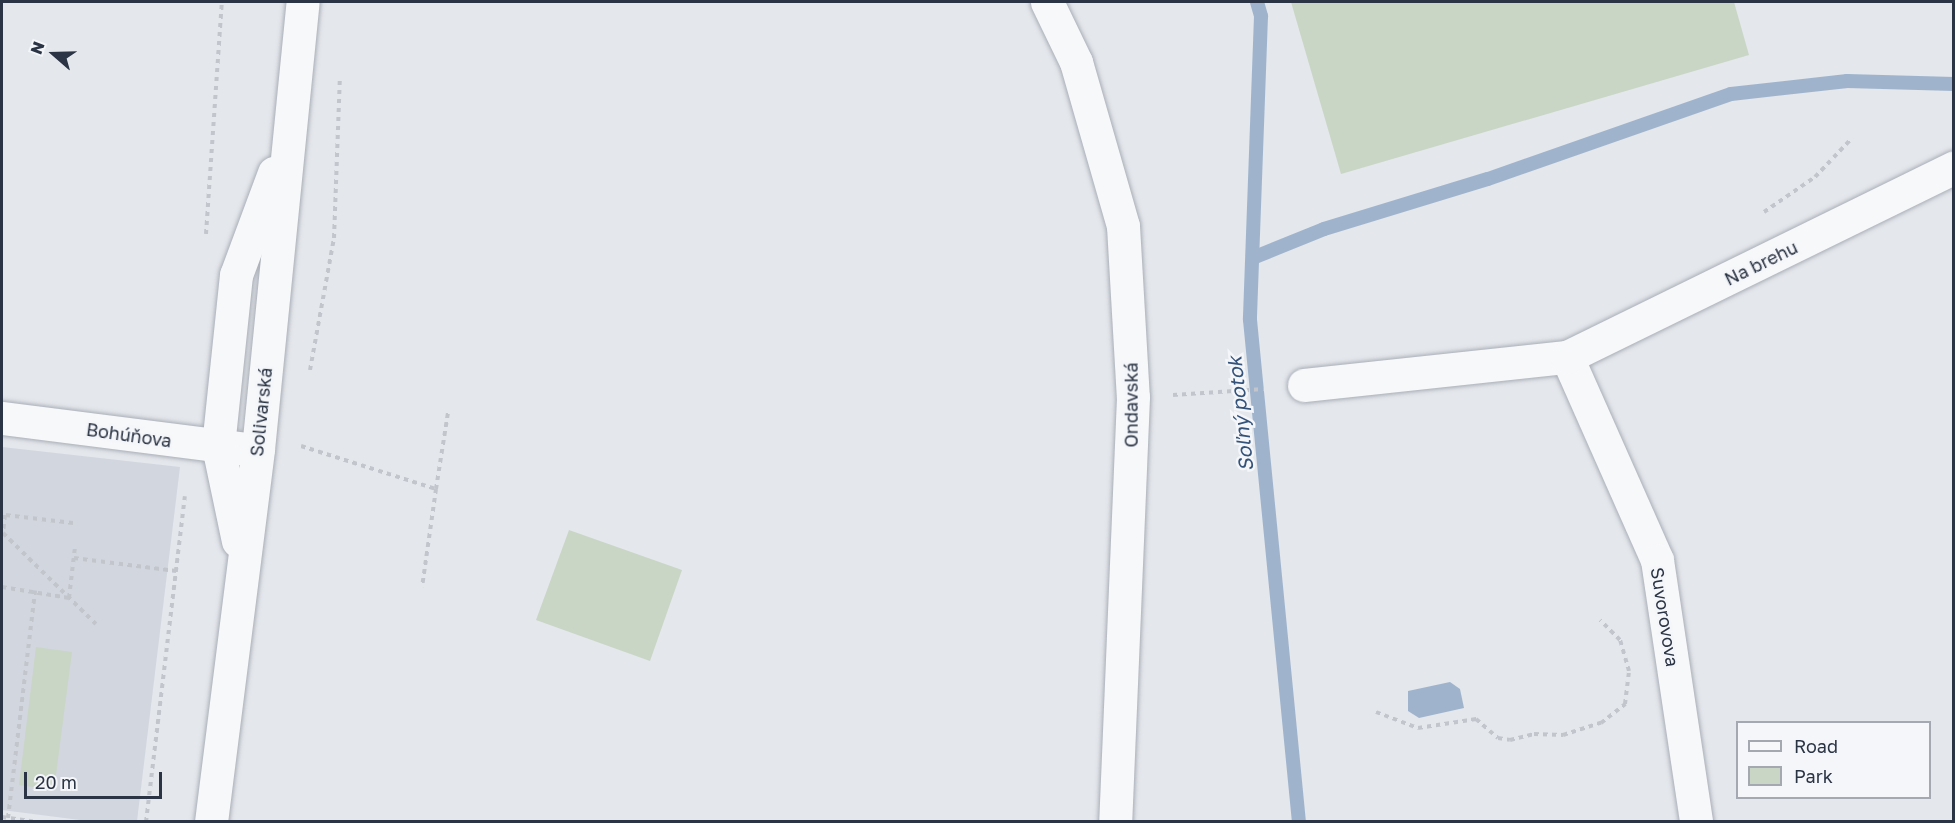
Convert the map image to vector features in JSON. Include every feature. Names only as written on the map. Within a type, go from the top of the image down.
[{"type":"street","name":"Solivarská","points":[[212,822],[258,449],[303,2]]},
{"type":"street","name":"Ondavská","points":[[1047,2],[1076,62],[1123,226],[1133,397],[1114,822]]},
{"type":"street","points":[[243,565],[218,446],[236,275],[290,130]]},
{"type":"street","name":"Na brehu","points":[[1567,357],[1953,167]]},
{"type":"street","points":[[1305,385],[1567,357]]},
{"type":"street","name":"Suvorovova","points":[[1567,357],[1656,560],[1698,821]]},
{"type":"street","name":"Bohúňova","points":[[2,418],[218,446],[258,449]]},
{"type":"path","points":[[310,370],[334,238],[340,72]]},
{"type":"path","points":[[1758,216],[1815,177],[1852,138]]},
{"type":"path","points":[[1133,397],[1222,393]]},
{"type":"path","points":[[422,587],[448,412]]},
{"type":"path","points":[[301,449],[436,489]]},
{"type":"path","points":[[74,523],[5,515],[3,533],[96,624]]},
{"type":"path","points":[[69,597],[75,548]]},
{"type":"path","points":[[74,558],[176,571]]},
{"type":"path","points":[[2,587],[69,597]]},
{"type":"path","points":[[8,818],[35,591]]},
{"type":"path","points":[[1376,712],[1418,728],[1476,719],[1498,738],[1510,740],[1534,734],[1563,735],[1601,723],[1625,704],[1629,671],[1620,640],[1600,620]]},
{"type":"path","points":[[2,817],[36,822]]},
{"type":"shaded area","points":[[2,447],[180,467],[137,821],[88,821],[2,810]]},
{"type":"green space","points":[[1291,2],[1734,2],[1749,55],[1341,174]]},
{"type":"green space","points":[[569,530],[682,570],[650,661],[536,620]]},
{"type":"green space","points":[[36,647],[72,652],[54,790],[19,785]]},
{"type":"water","points":[[1450,682],[1460,689],[1464,708],[1419,718],[1408,711],[1408,691]]},
{"type":"waterway","name":"Soľný potok","points":[[1257,2],[1261,16],[1250,320],[1299,822]]},
{"type":"waterway","points":[[1255,257],[1324,229],[1488,179],[1731,94],[1847,81],[1954,84]]}]
